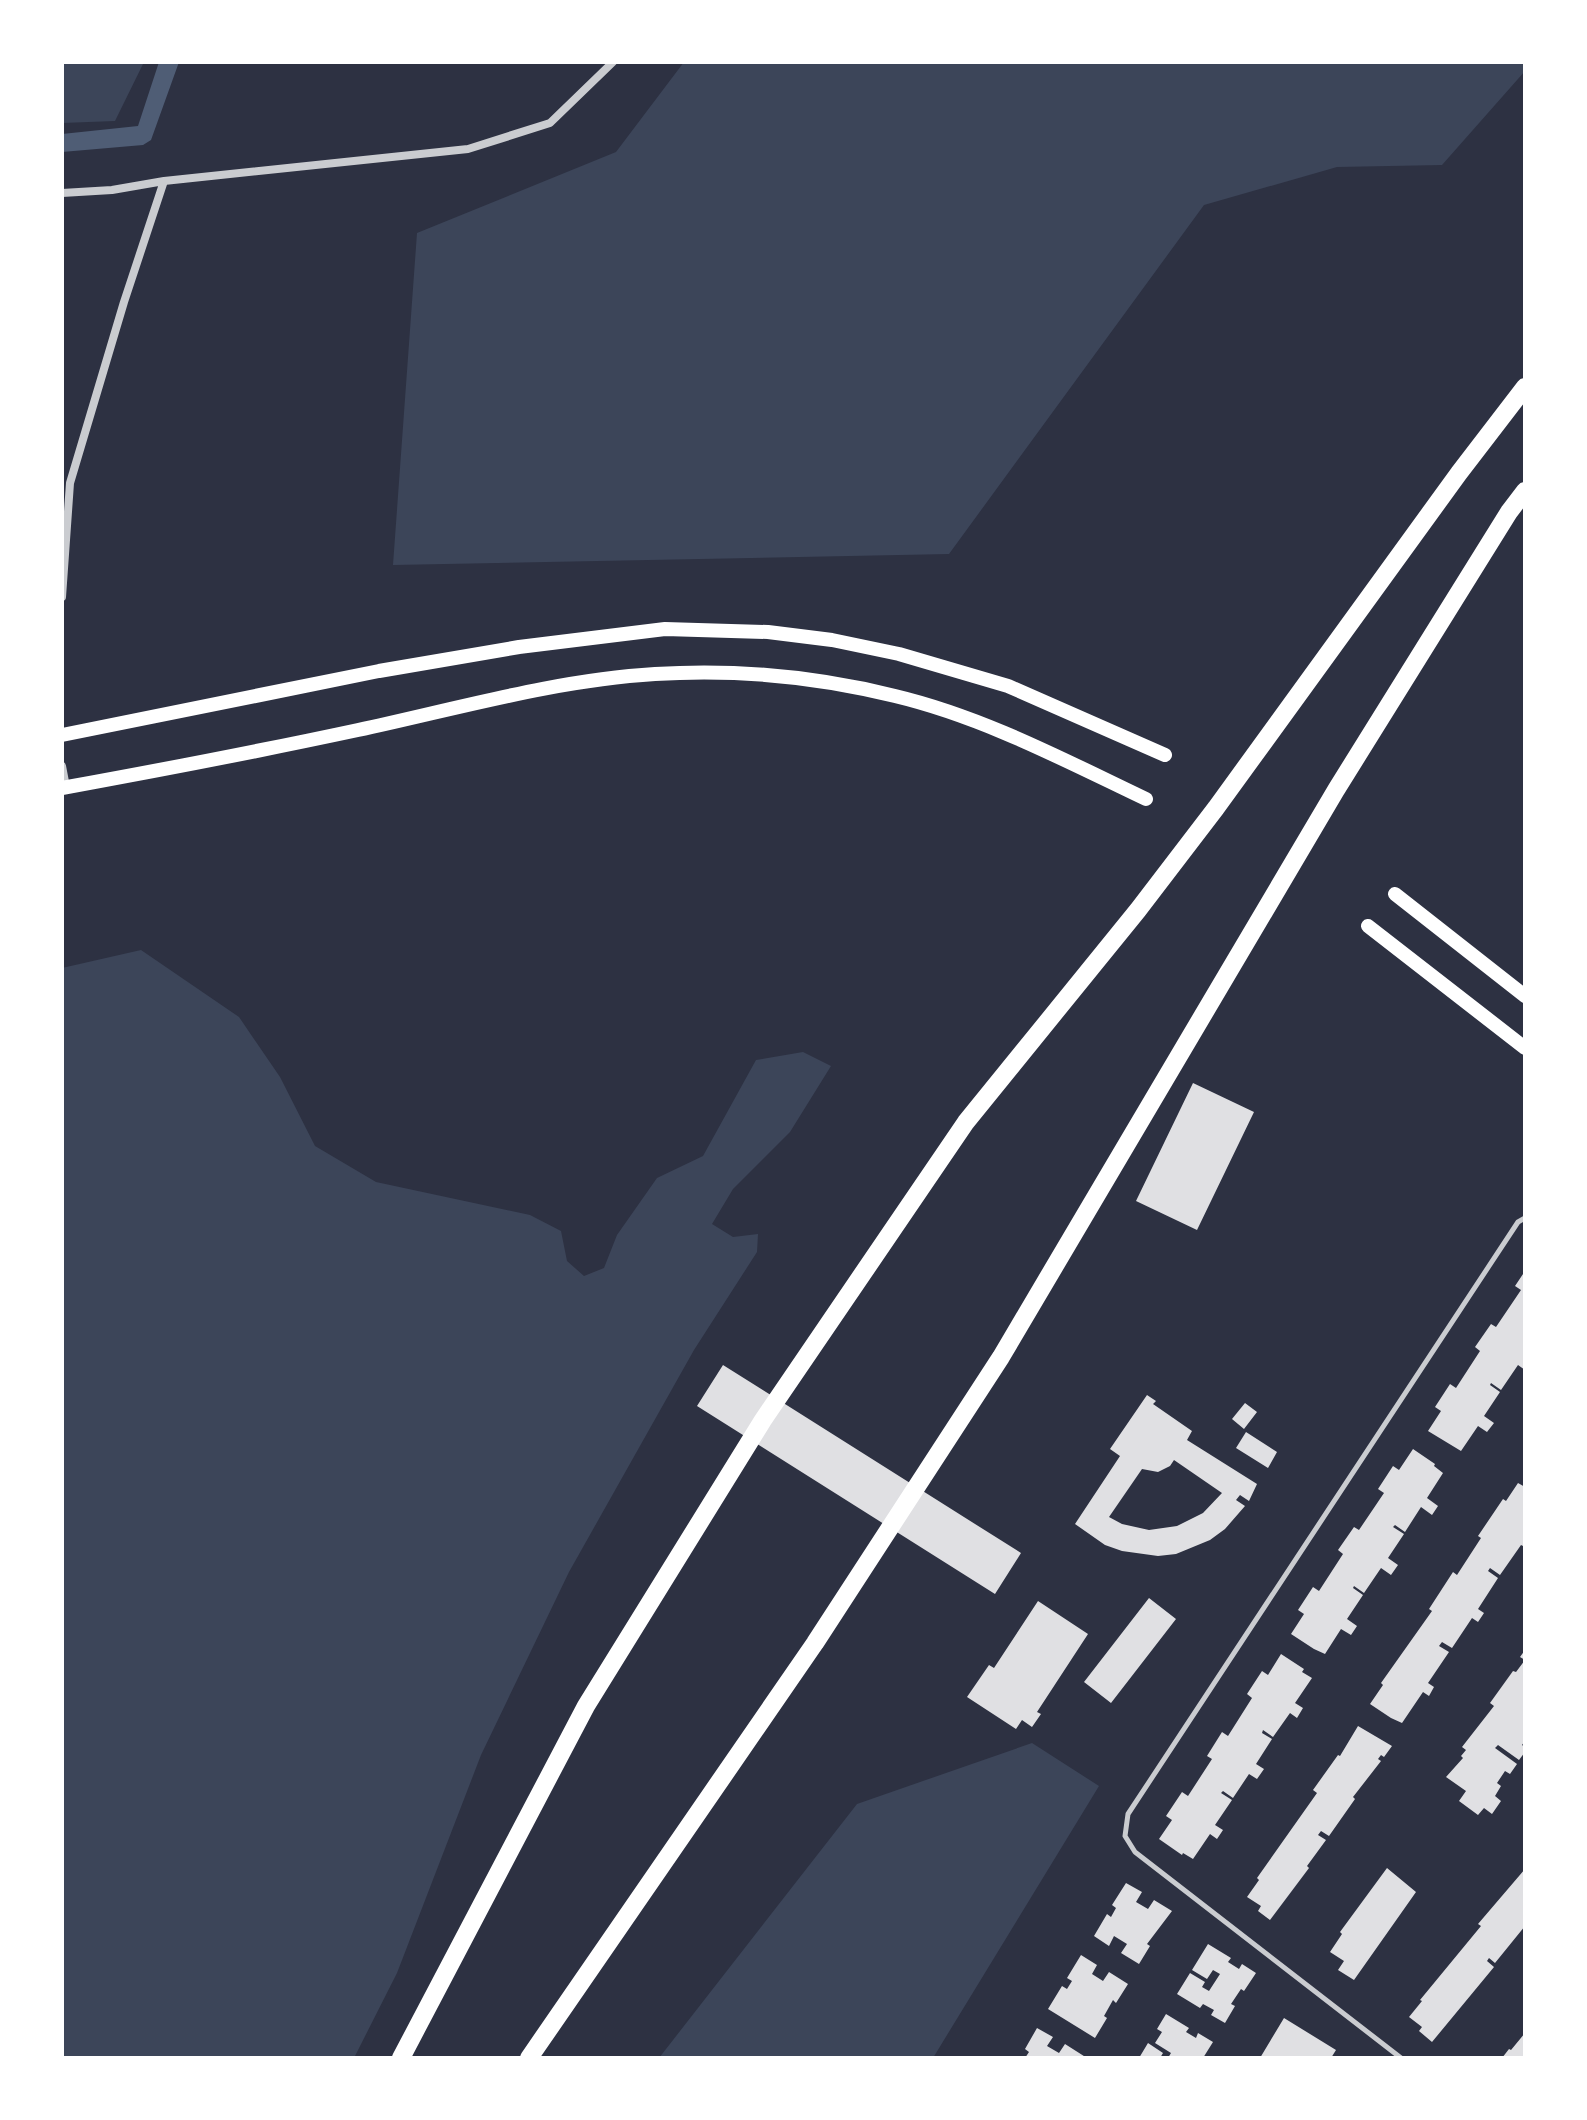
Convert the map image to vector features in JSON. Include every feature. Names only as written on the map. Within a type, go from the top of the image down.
[{"type":"highway","points":[[401,2058],[586,1706],[763,1420],[966,1122],[1129,922],[1216,808],[1525,387]]},
{"type":"highway","points":[[529,2058],[815,1643],[1001,1357],[1255,932],[1336,790],[1525,491]]},
{"type":"main road","points":[[62,735],[395,668],[519,647],[665,629],[768,632],[832,640],[899,654],[1008,686],[1165,755]]},
{"type":"main road","points":[[64,788],[556,687],[654,674],[734,674],[837,685],[896,696],[1017,737],[1146,799]]},
{"type":"main road","points":[[1395,894],[1525,996]]},
{"type":"main road","points":[[1368,926],[1525,1048]]},
{"type":"street","points":[[62,193],[112,190],[164,181],[468,149],[550,123],[613,62]]},
{"type":"street","points":[[62,597],[70,483],[164,181]]},
{"type":"street","points":[[62,766],[64,788]]},
{"type":"lane","points":[[1401,2058],[1135,1852],[1125,1836],[1128,1814],[1518,1222],[1525,1218]]},
{"type":"shaded area","points":[[62,62],[144,62],[115,121],[62,123]]},
{"type":"shaded area","points":[[159,62],[179,62],[151,140],[143,145],[62,152],[62,134],[138,126]]},
{"type":"shaded area","points":[[684,62],[1525,62],[1525,71],[1442,165],[1337,167],[1204,205],[949,554],[393,565],[417,233],[616,152]]},
{"type":"shaded area","points":[[141,950],[239,1017],[280,1077],[315,1146],[376,1182],[530,1215],[561,1231],[567,1261],[584,1276],[604,1268],[617,1235],[657,1178],[703,1156],[756,1060],[803,1052],[831,1066],[790,1132],[733,1189],[712,1224],[733,1237],[758,1234],[757,1252],[694,1350],[569,1572],[481,1755],[397,1973],[354,2058],[62,2058],[62,968]]},
{"type":"shaded area","points":[[1032,1743],[1099,1786],[933,2058],[659,2058],[857,1804]]},
{"type":"building","points":[[1193,1083],[1254,1112],[1197,1230],[1136,1201]]},
{"type":"building","points":[[1525,1271],[1525,1370],[1518,1365],[1501,1390],[1491,1383],[1500,1392],[1484,1416],[1494,1423],[1487,1432],[1478,1426],[1461,1451],[1428,1431],[1441,1411],[1435,1407],[1450,1384],[1456,1388],[1480,1351],[1475,1347],[1491,1324],[1496,1327],[1521,1290],[1515,1286]]},
{"type":"building","points":[[723,1365],[1021,1553],[995,1594],[697,1406]]},
{"type":"building","points":[[1147,1395],[1156,1401],[1153,1404],[1192,1431],[1187,1440],[1257,1484],[1249,1501],[1240,1495],[1236,1500],[1245,1506],[1225,1529],[1210,1540],[1176,1554],[1158,1556],[1122,1551],[1105,1545],[1075,1524],[1120,1456],[1110,1449]],"holes":[[[1174,1460],[1222,1493],[1203,1513],[1177,1526],[1149,1530],[1122,1524],[1109,1517],[1142,1469],[1158,1472]]]},
{"type":"building","points":[[1245,1403],[1257,1412],[1244,1429],[1232,1419]]},
{"type":"building","points":[[1246,1432],[1277,1452],[1268,1468],[1236,1448]]},
{"type":"building","points":[[1413,1449],[1443,1473],[1427,1498],[1438,1506],[1432,1515],[1421,1507],[1405,1532],[1395,1525],[1393,1527],[1404,1534],[1388,1558],[1398,1565],[1391,1575],[1381,1568],[1364,1593],[1354,1586],[1363,1595],[1347,1619],[1357,1626],[1351,1635],[1341,1629],[1325,1654],[1314,1649],[1291,1634],[1304,1614],[1298,1610],[1313,1587],[1319,1591],[1343,1554],[1338,1550],[1354,1527],[1359,1530],[1384,1493],[1378,1489],[1393,1466],[1399,1470]]},
{"type":"building","points":[[1518,1483],[1525,1487],[1525,1547],[1521,1545],[1500,1575],[1490,1568],[1488,1571],[1498,1578],[1478,1609],[1484,1613],[1478,1622],[1472,1618],[1452,1648],[1442,1642],[1439,1646],[1449,1652],[1428,1683],[1434,1687],[1429,1696],[1423,1692],[1402,1723],[1391,1718],[1370,1704],[1383,1685],[1381,1683],[1432,1611],[1429,1609],[1453,1572],[1457,1575],[1503,1499],[1506,1501]]},
{"type":"building","points":[[1149,1598],[1176,1619],[1111,1703],[1084,1682]]},
{"type":"building","points":[[1038,1601],[1088,1634],[1037,1712],[1041,1714],[1032,1727],[1022,1720],[1016,1729],[967,1697],[989,1665],[994,1668]]},
{"type":"building","points":[[1281,1654],[1312,1678],[1295,1703],[1303,1708],[1297,1718],[1290,1713],[1273,1737],[1263,1730],[1262,1733],[1272,1739],[1256,1764],[1264,1769],[1257,1779],[1249,1774],[1233,1798],[1223,1791],[1221,1793],[1232,1800],[1215,1825],[1223,1830],[1217,1839],[1210,1834],[1193,1859],[1182,1855],[1159,1839],[1172,1820],[1166,1816],[1182,1792],[1188,1796],[1212,1759],[1207,1756],[1222,1732],[1228,1736],[1252,1698],[1247,1694],[1262,1671],[1268,1675]]},
{"type":"building","points":[[1525,1660],[1525,1741],[1522,1745],[1525,1752],[1519,1760],[1498,1745],[1495,1748],[1517,1764],[1510,1774],[1505,1771],[1497,1783],[1501,1786],[1495,1796],[1501,1801],[1492,1814],[1484,1808],[1478,1815],[1459,1801],[1466,1791],[1446,1777],[1463,1758],[1461,1756],[1466,1750],[1462,1747],[1494,1706],[1490,1703]]},
{"type":"building","points":[[1358,1726],[1392,1746],[1384,1757],[1381,1755],[1378,1759],[1381,1761],[1353,1797],[1355,1799],[1329,1836],[1321,1831],[1318,1835],[1326,1840],[1270,1920],[1258,1911],[1261,1906],[1247,1897],[1317,1793],[1313,1790],[1340,1756]]},
{"type":"building","points":[[1387,1868],[1416,1892],[1354,1980],[1338,1970],[1344,1961],[1330,1952],[1342,1934],[1340,1932]]},
{"type":"building","points":[[1525,1869],[1525,1926],[1495,1963],[1489,1958],[1487,1961],[1494,1967],[1432,2042],[1419,2031],[1422,2027],[1409,2017],[1481,1926],[1478,1924]]},
{"type":"building","points":[[1126,1883],[1142,1892],[1136,1902],[1148,1909],[1154,1900],[1172,1911],[1147,1944],[1150,1946],[1139,1964],[1121,1953],[1127,1944],[1114,1936],[1109,1946],[1094,1936],[1107,1914],[1111,1917],[1116,1908],[1112,1905]]},
{"type":"building","points":[[1208,1944],[1231,1958],[1228,1962],[1239,1969],[1242,1964],[1256,1973],[1231,2004],[1235,2006],[1225,2023],[1211,2015],[1214,2010],[1203,2004],[1200,2008],[1177,1994],[1190,1973],[1205,1982],[1202,1987],[1209,1991],[1220,1974],[1213,1970],[1207,1979],[1192,1970]]},
{"type":"building","points":[[1081,1955],[1097,1965],[1092,1974],[1103,1981],[1109,1972],[1128,1984],[1116,2003],[1113,2000],[1095,2038],[1048,2009],[1062,1986],[1067,1989],[1072,1981],[1067,1978]]},
{"type":"building","points":[[1166,2014],[1189,2028],[1186,2032],[1196,2038],[1198,2033],[1213,2042],[1203,2058],[1168,2058],[1171,2053],[1155,2043],[1162,2032],[1157,2029]]},
{"type":"building","points":[[1284,2018],[1336,2050],[1331,2058],[1260,2058]]},
{"type":"building","points":[[1037,2028],[1053,2037],[1047,2046],[1059,2053],[1065,2044],[1087,2058],[1025,2058],[1029,2052],[1025,2049]]},
{"type":"building","points":[[1525,2033],[1525,2058],[1502,2058],[1511,2050]]},
{"type":"building","points":[[1148,2043],[1163,2053],[1160,2058],[1139,2058]]}]
